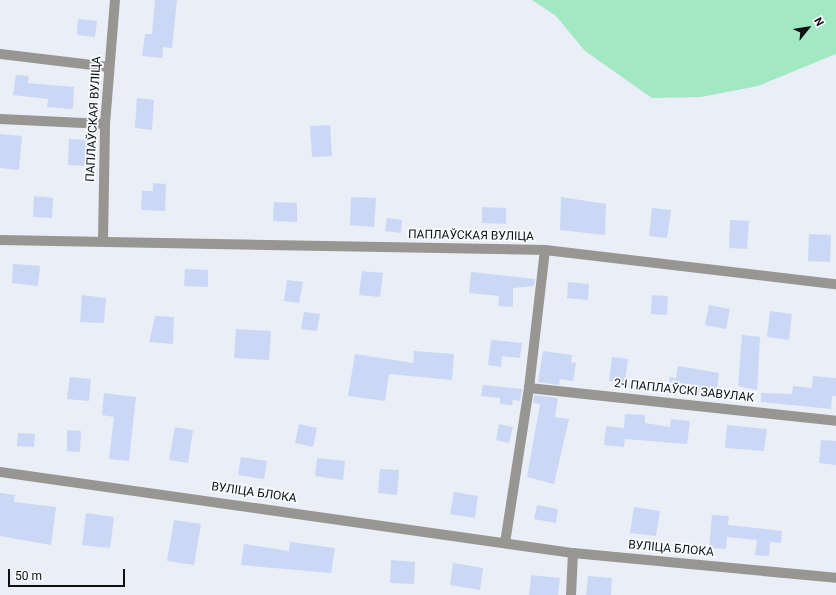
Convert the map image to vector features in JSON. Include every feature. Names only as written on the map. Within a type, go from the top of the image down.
[{"type":"street","name":"ПАПЛАЎСКАЯ ВУЛІЦА","points":[[103,240],[105,124],[116,0]]},
{"type":"street","points":[[0,54],[109,67]]},
{"type":"street","points":[[0,119],[105,124]]},
{"type":"street","name":"ПАПЛАЎСКАЯ ВУЛІЦА","points":[[0,240],[103,240],[545,250],[836,284]]},
{"type":"street","points":[[505,543],[529,388],[545,250]]},
{"type":"street","name":"2-І ПАПЛАЎСКІ ЗАВУЛАК","points":[[529,388],[836,421]]},
{"type":"street","name":"ВУЛІЦА БЛОКА","points":[[0,472],[573,553],[836,578]]},
{"type":"street","points":[[570,595],[573,553]]},
{"type":"green space","points":[[532,0],[836,0],[836,54],[758,86],[701,97],[652,98],[585,51],[556,16]]},
{"type":"building","points":[[155,0],[177,0],[172,48],[163,47],[162,58],[142,56],[145,34],[152,34]]},
{"type":"building","points":[[78,19],[97,21],[95,37],[77,35]]},
{"type":"building","points":[[16,75],[29,76],[28,83],[74,87],[73,109],[47,107],[48,99],[13,95]]},
{"type":"building","points":[[137,98],[154,100],[152,130],[135,128]]},
{"type":"building","points":[[330,125],[332,156],[312,157],[310,126]]},
{"type":"building","points":[[0,134],[22,136],[19,170],[0,168]]},
{"type":"building","points":[[69,139],[87,140],[86,166],[68,165]]},
{"type":"building","points":[[153,183],[166,184],[165,211],[141,210],[142,191],[153,191]]},
{"type":"building","points":[[34,196],[53,198],[52,218],[33,217]]},
{"type":"building","points":[[351,197],[376,198],[374,227],[350,225]]},
{"type":"building","points":[[561,197],[606,204],[605,235],[560,230]]},
{"type":"building","points":[[274,202],[297,203],[297,222],[273,221]]},
{"type":"building","points":[[482,207],[506,208],[506,224],[482,223]]},
{"type":"building","points":[[652,208],[671,210],[667,238],[649,236]]},
{"type":"building","points":[[387,218],[402,220],[401,233],[385,231]]},
{"type":"building","points":[[730,220],[749,221],[747,249],[729,248]]},
{"type":"building","points":[[809,234],[831,235],[830,262],[808,261]]},
{"type":"building","points":[[13,264],[40,266],[38,286],[12,283]]},
{"type":"building","points":[[185,269],[208,270],[208,287],[184,286]]},
{"type":"building","points":[[362,271],[383,273],[380,297],[359,295]]},
{"type":"building","points":[[471,272],[535,279],[534,286],[513,288],[513,307],[498,306],[499,296],[469,293]]},
{"type":"building","points":[[287,280],[303,282],[299,303],[284,301]]},
{"type":"building","points":[[568,282],[589,284],[588,300],[567,298]]},
{"type":"building","points":[[82,295],[106,298],[104,323],[80,322]]},
{"type":"building","points":[[652,295],[668,296],[667,315],[651,314]]},
{"type":"building","points":[[709,305],[730,309],[726,329],[705,325]]},
{"type":"building","points":[[770,311],[792,314],[789,340],[767,337]]},
{"type":"building","points":[[304,312],[320,314],[317,331],[301,329]]},
{"type":"building","points":[[155,316],[174,317],[173,344],[149,342]]},
{"type":"building","points":[[236,329],[271,331],[269,360],[234,358]]},
{"type":"building","points":[[742,335],[760,337],[757,390],[738,386]]},
{"type":"building","points":[[491,340],[522,343],[520,358],[502,356],[501,367],[488,365]]},
{"type":"building","points":[[414,351],[454,354],[452,380],[389,374],[385,401],[348,396],[355,354],[413,363]]},
{"type":"building","points":[[543,351],[572,355],[571,362],[576,363],[573,381],[560,379],[559,385],[538,382]]},
{"type":"building","points":[[612,357],[628,359],[625,383],[609,381]]},
{"type":"building","points":[[678,366],[719,373],[716,397],[668,391],[670,377],[676,378]]},
{"type":"building","points":[[813,376],[836,378],[836,396],[832,396],[831,409],[761,402],[761,393],[792,394],[793,386],[812,388]]},
{"type":"building","points":[[70,377],[91,379],[89,401],[67,399]]},
{"type":"building","points":[[483,385],[522,389],[520,401],[513,400],[512,405],[500,404],[500,398],[481,396]]},
{"type":"building","points":[[104,393],[136,397],[129,461],[109,459],[114,417],[102,415]]},
{"type":"building","points":[[534,395],[558,398],[555,417],[569,419],[554,484],[527,477],[540,404],[533,403]]},
{"type":"building","points":[[625,414],[645,415],[645,423],[670,427],[671,419],[690,421],[687,444],[625,439],[624,447],[604,445],[606,426],[624,428]]},
{"type":"building","points":[[299,424],[317,428],[313,447],[295,443]]},
{"type":"building","points":[[499,424],[513,427],[509,443],[496,440]]},
{"type":"building","points":[[727,425],[767,429],[764,451],[725,448]]},
{"type":"building","points":[[175,427],[193,430],[188,463],[169,460]]},
{"type":"building","points":[[67,430],[81,431],[80,452],[67,451]]},
{"type":"building","points":[[18,433],[35,434],[34,447],[17,446]]},
{"type":"building","points":[[821,440],[836,441],[836,465],[819,463]]},
{"type":"building","points":[[241,457],[267,461],[264,479],[238,475]]},
{"type":"building","points":[[317,458],[345,461],[343,480],[315,476]]},
{"type":"building","points":[[380,469],[399,470],[397,495],[378,493]]},
{"type":"building","points":[[454,492],[478,496],[475,518],[450,514]]},
{"type":"building","points":[[0,493],[15,495],[14,502],[56,507],[51,545],[0,536]]},
{"type":"building","points":[[537,505],[558,509],[556,523],[534,519]]},
{"type":"building","points":[[634,507],[660,511],[656,536],[630,533]]},
{"type":"building","points":[[86,513],[114,517],[110,548],[82,545]]},
{"type":"building","points":[[712,515],[729,516],[728,525],[782,531],[781,543],[770,542],[769,556],[755,555],[757,540],[727,537],[726,549],[709,548]]},
{"type":"building","points":[[174,520],[201,524],[194,565],[167,561]]},
{"type":"building","points":[[290,542],[335,548],[331,573],[241,565],[244,544],[289,551]]},
{"type":"building","points":[[391,560],[415,562],[414,584],[390,583]]},
{"type":"building","points":[[453,563],[483,568],[480,590],[450,585]]},
{"type":"building","points":[[531,575],[560,578],[558,595],[529,595]]},
{"type":"building","points":[[588,576],[612,578],[611,595],[586,595]]}]
